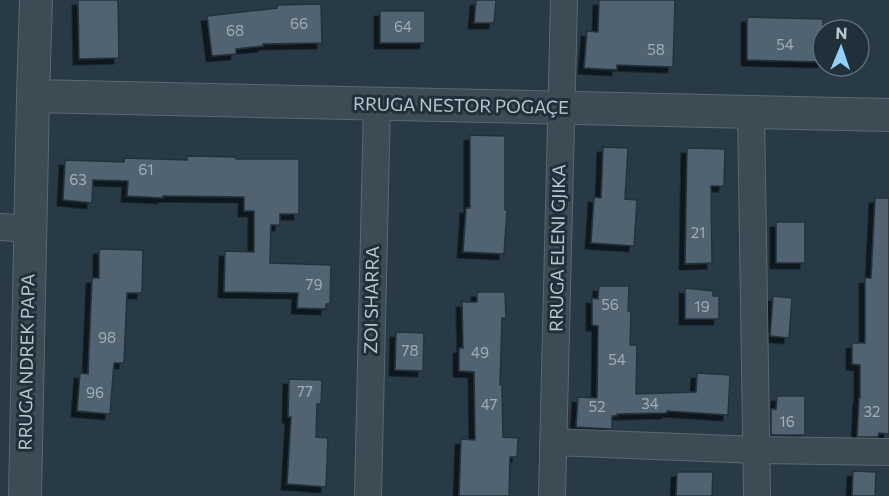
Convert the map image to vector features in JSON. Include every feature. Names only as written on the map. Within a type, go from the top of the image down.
[{"type":"street","name":"RRUGA NDREK PAPA","points":[[25,496],[15,228],[33,96],[36,0]]},
{"type":"street","name":"RRUGA ELENI GJIKA","points":[[552,496],[564,0]]},
{"type":"street","name":"RRUGA NESTOR POGAÇE","points":[[33,96],[889,115]]},
{"type":"street","name":"ZOI SHARRA","points":[[368,496],[376,104]]},
{"type":"street","points":[[752,112],[757,496]]},
{"type":"street","points":[[553,442],[757,450],[889,452]]},
{"type":"building","points":[[78,0],[118,0],[119,58],[79,59]]},
{"type":"building","points":[[476,0],[496,0],[494,23],[474,23]]},
{"type":"building","points":[[599,0],[675,0],[673,67],[617,65],[617,70],[584,68],[587,31],[598,32]]},
{"type":"building","points":[[321,4],[322,43],[263,44],[263,46],[236,49],[236,54],[212,56],[207,16],[277,8],[277,5]]},
{"type":"building","points":[[380,11],[425,11],[425,43],[380,43]]},
{"type":"building","points":[[747,17],[811,19],[811,62],[747,60]]},
{"type":"building","points":[[470,135],[505,136],[505,210],[507,210],[504,254],[463,252],[466,208],[470,208]]},
{"type":"building","points":[[603,147],[628,148],[625,199],[637,200],[634,246],[591,243],[594,197],[601,198]]},
{"type":"building","points":[[687,148],[725,149],[724,186],[711,186],[712,263],[685,264]]},
{"type":"building","points":[[187,156],[299,159],[299,214],[280,214],[280,225],[271,225],[270,263],[331,265],[330,304],[326,304],[326,309],[297,308],[298,293],[224,292],[225,251],[254,252],[254,211],[244,211],[244,197],[127,196],[128,181],[93,180],[92,203],[63,200],[65,160],[124,162],[124,158],[187,160]]},
{"type":"building","points":[[875,198],[889,198],[889,434],[879,433],[878,437],[857,437],[860,365],[852,364],[852,343],[865,343],[865,278],[871,278]]},
{"type":"building","points":[[776,222],[805,222],[805,263],[776,263]]},
{"type":"building","points":[[99,249],[143,250],[142,293],[127,293],[124,363],[114,363],[110,414],[77,411],[80,373],[88,374],[92,278],[99,278]]},
{"type":"building","points":[[599,286],[629,286],[630,345],[637,345],[636,394],[696,392],[697,373],[730,375],[728,415],[667,411],[667,413],[617,414],[617,416],[612,416],[612,429],[576,427],[578,397],[597,398],[598,326],[592,325],[592,298],[598,299]]},
{"type":"building","points":[[685,288],[713,291],[713,296],[719,296],[719,319],[685,319]]},
{"type":"building","points":[[477,292],[505,292],[506,318],[502,318],[500,385],[502,385],[503,437],[518,438],[517,457],[510,457],[509,496],[459,496],[461,439],[475,440],[474,372],[459,371],[459,348],[463,348],[462,302],[477,302]]},
{"type":"building","points":[[773,296],[792,298],[789,338],[770,336]]},
{"type":"building","points":[[396,332],[424,333],[423,371],[395,370]]},
{"type":"building","points":[[289,379],[322,380],[321,404],[317,404],[316,437],[328,438],[326,487],[287,484],[291,417],[288,417]]},
{"type":"building","points":[[777,396],[805,396],[805,435],[771,435],[771,409],[776,409]]},
{"type":"building","points":[[853,471],[876,472],[875,496],[852,496]]},
{"type":"building","points":[[677,472],[713,472],[712,496],[676,496]]}]
